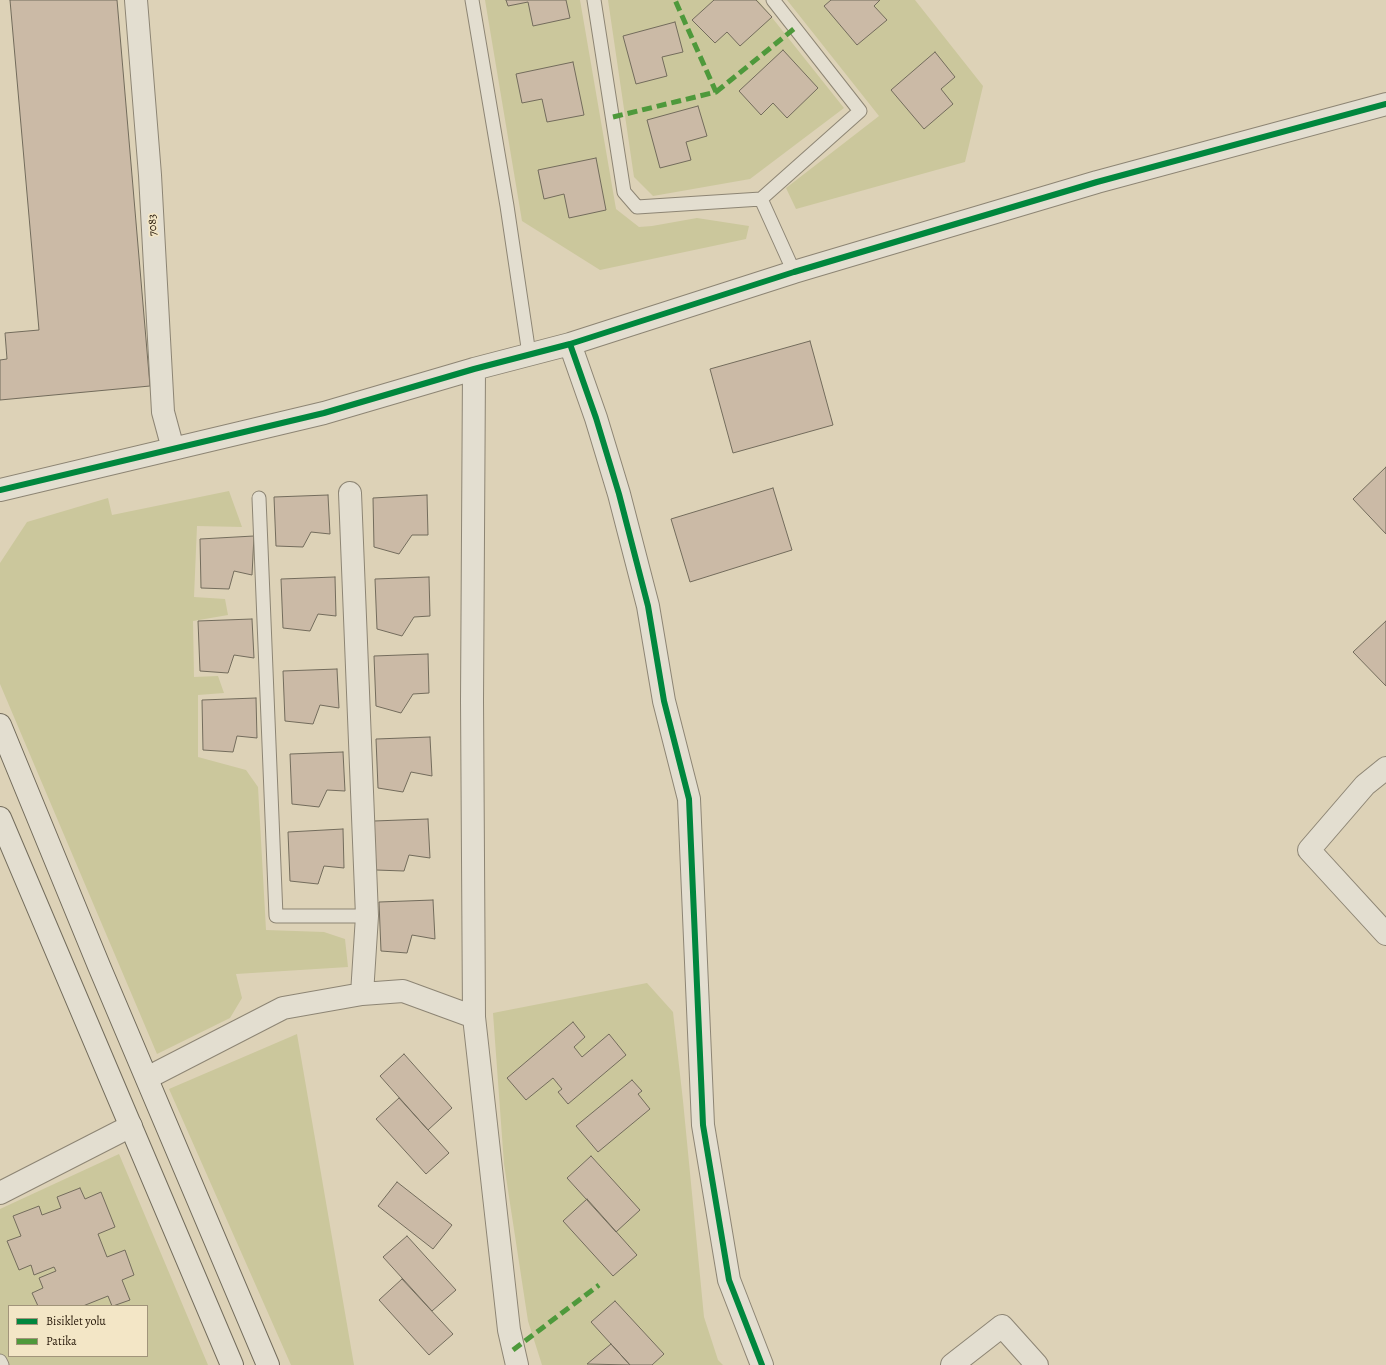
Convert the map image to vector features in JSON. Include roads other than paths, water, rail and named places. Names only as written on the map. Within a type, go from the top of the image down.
[{"type":"street","name":"7083","points":[[136,0],[150,175],[164,412],[173,449]]},
{"type":"street","points":[[0,490],[324,413],[474,369],[570,344],[794,272],[1097,182],[1386,104]]},
{"type":"street","points":[[570,344],[596,418],[621,501],[648,606],[664,701],[689,799],[703,1125],[729,1280],[762,1365]]},
{"type":"street","points":[[474,369],[472,700],[474,1017],[509,1330],[517,1365]]},
{"type":"street","points":[[350,493],[367,916],[362,994]]},
{"type":"street","points":[[0,725],[222,1260],[268,1365]]},
{"type":"street","points":[[1386,768],[1365,785],[1308,850],[1386,934]]},
{"type":"street","points":[[0,818],[232,1365]]},
{"type":"street","points":[[147,1078],[283,1008],[362,994],[403,991],[474,1017]]},
{"type":"street","points":[[0,1193],[131,1126]]},
{"type":"street","points":[[952,1365],[1002,1326],[1037,1365]]},
{"type":"lane","points":[[472,0],[507,206],[529,354]]},
{"type":"lane","points":[[594,0],[624,192],[637,206],[761,199],[860,110],[774,0]]},
{"type":"lane","points":[[761,199],[794,272]]},
{"type":"lane","points":[[259,498],[276,916],[367,916]]},
{"type":"lane","points":[[0,1361],[2,1365]]}]
